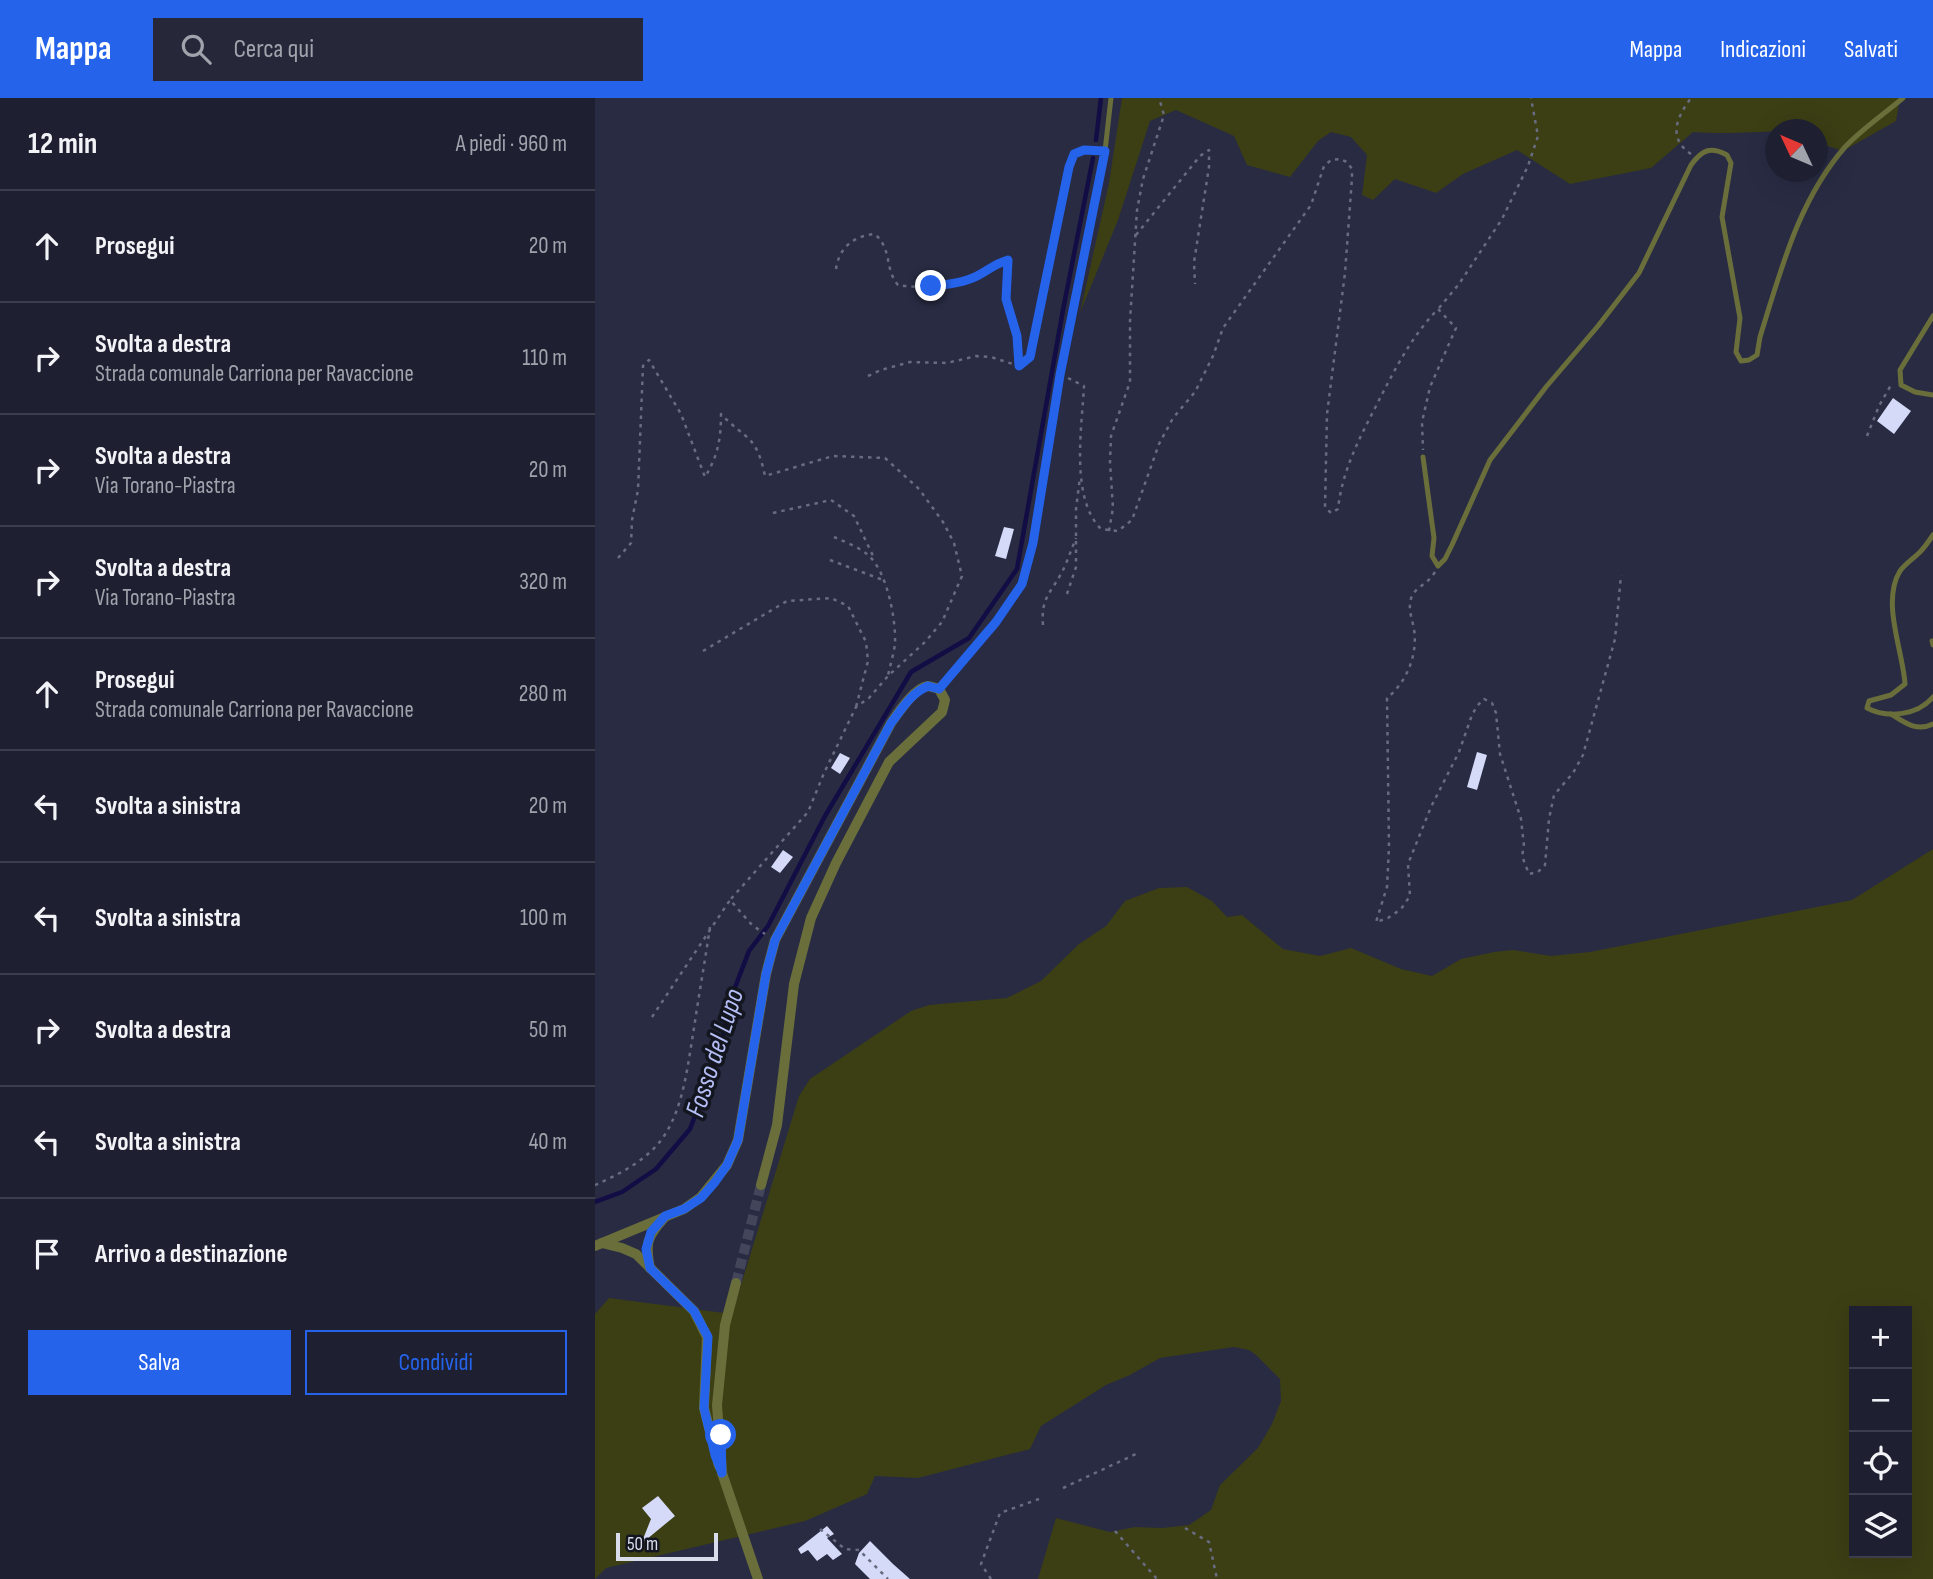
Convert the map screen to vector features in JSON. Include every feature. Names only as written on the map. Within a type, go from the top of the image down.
[{"type":"street","points":[[599,1244],[684,1209],[701,1198],[727,1165],[738,1140],[766,974],[775,940],[891,723],[920,689],[928,686],[939,689],[945,700],[941,712],[889,762],[836,863],[811,918],[794,984],[777,1125],[761,1185]]},
{"type":"street","points":[[650,1268],[646,1249],[651,1232],[665,1216]]},
{"type":"street","points":[[599,1244],[622,1248],[636,1254],[694,1311],[708,1337],[704,1408],[715,1455],[758,1579]]},
{"type":"street","points":[[722,1473],[717,1405],[719,1366],[725,1325],[736,1283]]},
{"type":"street","points":[[754,1566],[765,1579]]},
{"type":"lane","points":[[939,689],[996,622],[1022,584],[1033,543],[1060,375],[1105,151],[1111,98]]},
{"type":"lane","points":[[1423,457],[1434,538],[1432,556],[1438,566],[1452,545],[1490,460],[1639,273],[1696,158],[1710,149],[1727,155],[1731,163],[1722,217],[1740,318],[1736,352],[1741,360],[1749,360],[1756,355],[1800,216],[1822,176],[1847,145],[1903,98]]},
{"type":"lane","points":[[1933,316],[1899,370],[1901,385],[1915,393],[1933,395]]},
{"type":"lane","points":[[1933,534],[1924,549],[1900,572],[1892,600],[1895,635],[1903,660],[1905,684],[1891,695],[1869,701],[1867,708],[1878,713],[1891,714],[1920,709],[1933,697]]},
{"type":"lane","points":[[1891,714],[1911,727],[1930,726],[1933,723]]},
{"type":"path","points":[[1109,531],[1113,509],[1111,436],[1130,382],[1129,321],[1136,235],[1143,179],[1164,115],[1159,98]]},
{"type":"path","points":[[1081,471],[1084,498],[1090,516],[1101,529],[1118,531],[1132,520],[1159,443],[1173,418],[1195,392],[1223,328],[1311,205],[1324,166],[1331,160],[1340,159],[1347,162],[1352,169],[1352,178],[1345,273],[1327,414],[1325,507],[1331,513],[1338,509],[1353,451],[1393,370],[1424,324],[1459,284],[1501,219],[1528,166],[1538,136],[1531,98]]},
{"type":"path","points":[[1691,98],[1677,119],[1677,135],[1684,149],[1696,158]]},
{"type":"path","points":[[1019,366],[1030,357],[1069,167],[1074,154],[1084,150],[1105,151]]},
{"type":"path","points":[[1136,235],[1201,156],[1209,150],[1209,167],[1194,262],[1195,284]]},
{"type":"path","points":[[836,269],[838,255],[850,242],[875,234],[883,242],[889,255],[891,275],[898,285],[948,285],[977,276],[994,264],[1008,260],[1006,299],[1017,336],[1019,366]]},
{"type":"path","points":[[1423,457],[1422,422],[1430,387],[1456,328],[1438,309]]},
{"type":"path","points":[[868,376],[910,362],[947,363],[976,356],[991,357],[1019,366]]},
{"type":"path","points":[[618,558],[631,543],[638,490],[643,366],[649,360],[681,414],[705,477],[721,440],[721,414],[753,440],[760,452],[765,476],[822,458],[885,458],[919,489],[954,543],[960,558],[962,576],[942,622],[869,698],[856,707]]},
{"type":"path","points":[[1867,436],[1879,406],[1899,370]]},
{"type":"path","points":[[1060,375],[1084,386],[1081,471],[1076,509],[1076,568],[1067,594]]},
{"type":"path","points":[[773,513],[831,500],[854,516],[883,580],[892,608],[895,643],[888,676]]},
{"type":"path","points":[[1043,625],[1042,609],[1048,591],[1061,574],[1077,535]]},
{"type":"path","points":[[834,537],[865,552],[875,561]]},
{"type":"path","points":[[829,560],[883,580]]},
{"type":"path","points":[[1438,566],[1428,583],[1419,587],[1412,595],[1409,610],[1416,647],[1396,691],[1387,698],[1389,847],[1387,887],[1376,922],[1401,909],[1410,896],[1408,864],[1431,807],[1459,752],[1472,715],[1484,699],[1492,703],[1496,713],[1500,754],[1521,819],[1524,865],[1529,874],[1538,872],[1545,865],[1554,795],[1573,773],[1583,755],[1615,639],[1621,575]]},
{"type":"path","points":[[652,1017],[730,900],[808,812],[856,707],[868,662],[866,642],[848,606],[831,598],[787,601],[703,650]]},
{"type":"path","points":[[730,900],[757,928],[769,936]]},
{"type":"path","points":[[595,1185],[645,1157],[664,1136],[676,1109],[688,1063],[711,927]]},
{"type":"path","points":[[1063,1488],[1136,1454]]},
{"type":"path","points":[[991,1579],[981,1564],[1000,1513],[1039,1499]]},
{"type":"path","points":[[1185,1528],[1209,1542],[1217,1579]]},
{"type":"path","points":[[820,1529],[845,1549],[859,1550],[888,1579]]},
{"type":"path","points":[[1115,1531],[1157,1579]]},
{"type":"green space","points":[[1122,98],[1900,98],[1896,121],[1843,151],[1828,146],[1828,119],[1765,119],[1765,132],[1693,132],[1651,168],[1570,184],[1517,150],[1463,174],[1436,193],[1395,179],[1373,200],[1362,195],[1367,155],[1351,137],[1331,132],[1318,141],[1290,177],[1247,165],[1234,136],[1176,110],[1150,121],[1118,220],[1080,313],[1109,183]]},
{"type":"green space","points":[[1933,849],[1933,1579],[1038,1579],[1056,1518],[1110,1532],[1135,1527],[1189,1525],[1211,1510],[1220,1485],[1258,1448],[1281,1401],[1280,1379],[1249,1350],[1234,1347],[1160,1358],[1106,1385],[1041,1426],[1030,1449],[918,1478],[875,1476],[867,1494],[805,1521],[606,1568],[595,1579],[595,1314],[609,1298],[732,1314],[799,1096],[810,1079],[911,1011],[929,1005],[1007,998],[1041,981],[1079,944],[1106,926],[1125,901],[1159,888],[1187,887],[1212,901],[1227,917],[1242,915],[1283,949],[1320,956],[1351,948],[1401,969],[1432,976],[1461,959],[1494,952],[1513,950],[1551,956],[1590,952],[1852,900]]},
{"type":"building","points":[[1893,398],[1911,411],[1894,434],[1877,421]]},
{"type":"building","points":[[1004,527],[1014,529],[1006,559],[995,556]]},
{"type":"building","points":[[1477,752],[1487,755],[1477,790],[1467,787]]},
{"type":"building","points":[[840,753],[850,758],[840,774],[831,768]]},
{"type":"building","points":[[783,850],[793,857],[780,873],[771,867]]},
{"type":"building","points":[[658,1496],[675,1516],[641,1544],[651,1519],[642,1508]]},
{"type":"building","points":[[827,1526],[834,1534],[827,1538],[842,1554],[833,1560],[827,1554],[817,1561],[808,1550],[801,1554],[798,1549]]},
{"type":"building","points":[[870,1541],[910,1579],[870,1579],[855,1564],[859,1553]]},
{"type":"waterway","name":"Fosso del Lupo","points":[[1096,140],[1101,98]]},
{"type":"waterway","name":"Fosso del Lupo","points":[[595,1202],[622,1192],[656,1169],[690,1129],[718,1056],[734,990],[749,951],[768,926],[825,816],[911,672],[969,638],[1017,569],[1093,158]]},
{"type":"tunnel","points":[[736,1283],[761,1185]]},
{"type":"route","points":[[721,1435],[722,1473],[704,1408],[708,1337],[694,1311],[650,1268],[646,1249],[651,1232],[665,1216],[684,1209],[701,1198],[727,1165],[738,1140],[766,974],[775,940],[891,723],[920,689],[928,686],[939,689],[996,622],[1022,584],[1033,543],[1060,375],[1105,151],[1084,150],[1074,154],[1069,167],[1030,357],[1019,366],[1017,336],[1006,299],[1008,260],[994,264],[977,276],[948,285],[931,286]]}]
